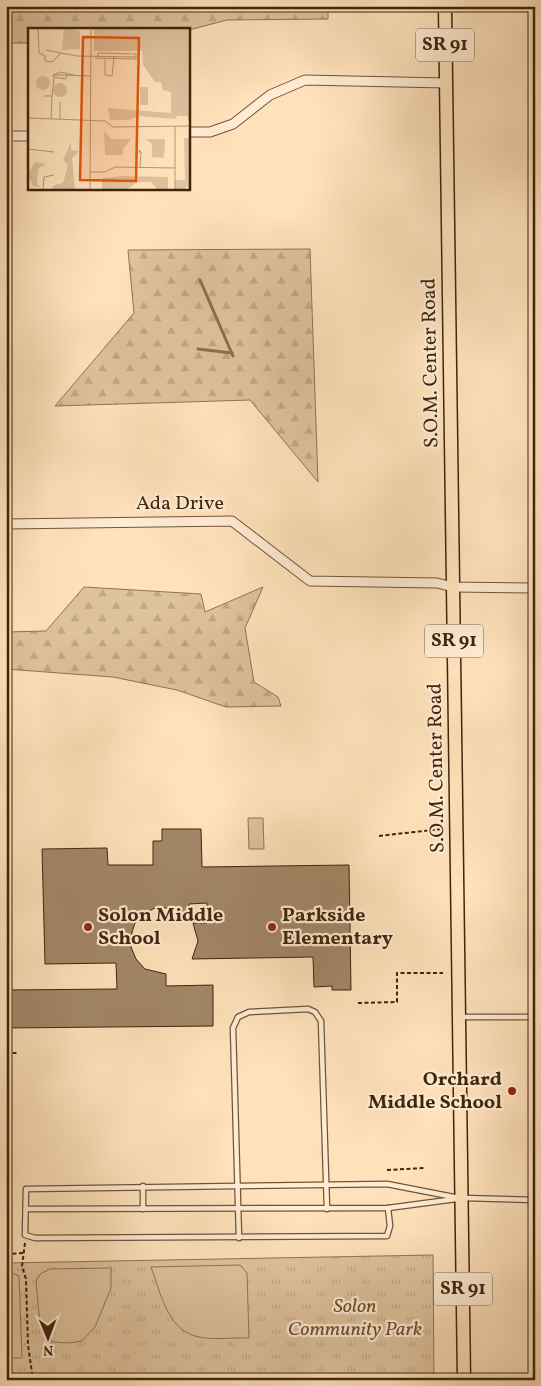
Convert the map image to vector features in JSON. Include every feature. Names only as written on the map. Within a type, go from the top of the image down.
[{"type":"main road","name":"S.O.M. Center Road","points":[[445,6],[464,1380]]},
{"type":"street","points":[[190,132],[210,132],[233,124],[270,95],[305,80],[446,83]]},
{"type":"street","points":[[6,136],[28,136]]},
{"type":"street","name":"Ada Drive","points":[[6,524],[232,520],[310,581],[437,583],[453,587],[535,588]]},
{"type":"lane","points":[[239,1238],[233,1028],[238,1017],[249,1012],[308,1009],[315,1012],[321,1021],[327,1209]]},
{"type":"lane","points":[[459,1017],[535,1017]]},
{"type":"lane","points":[[388,1208],[390,1226],[387,1236],[34,1238],[25,1235],[26,1189],[387,1184],[460,1198],[535,1200]]},
{"type":"lane","points":[[143,1186],[143,1209]]},
{"type":"lane","points":[[26,1209],[388,1208],[460,1198]]},
{"type":"path","points":[[379,836],[441,829]]},
{"type":"path","points":[[358,1003],[397,1002],[397,973],[443,972]]},
{"type":"path","points":[[6,1054],[16,1053]]},
{"type":"path","points":[[387,1170],[424,1168]]},
{"type":"path","points":[[25,1235],[22,1266],[26,1279],[29,1362],[33,1380]]},
{"type":"path","points":[[6,1254],[24,1253]]},
{"type":"green space","points":[[6,6],[328,6],[328,19],[227,20],[190,30],[190,28],[28,28],[28,43],[6,43]]},
{"type":"green space","points":[[310,249],[318,482],[250,400],[55,406],[134,313],[128,250]]},
{"type":"green space","points":[[84,587],[201,594],[205,612],[263,587],[245,628],[254,682],[278,697],[281,706],[226,707],[177,690],[113,677],[6,669],[6,632],[46,631]]},
{"type":"green space","points":[[248,818],[263,818],[264,849],[249,849]]},
{"type":"green space","name":"Solon Community Park","points":[[433,1255],[434,1380],[6,1380],[6,1263]]},
{"type":"green space","points":[[240,1265],[247,1273],[249,1338],[208,1338],[185,1332],[171,1317],[166,1308],[151,1267]]},
{"type":"green space","points":[[111,1268],[111,1288],[95,1327],[82,1341],[68,1343],[53,1342],[40,1325],[36,1281],[40,1274],[50,1269]]},
{"type":"green space","points":[[6,1270],[19,1276],[22,1358],[6,1358]]},
{"type":"building","name":"Solon Middle School","points":[[162,829],[201,829],[202,867],[349,865],[351,990],[332,990],[332,986],[314,987],[313,957],[192,959],[198,941],[193,923],[207,923],[207,903],[189,904],[189,918],[172,908],[155,908],[147,912],[135,923],[131,947],[136,959],[145,969],[166,974],[166,986],[213,985],[213,1026],[6,1028],[6,990],[117,989],[116,963],[45,964],[42,849],[107,848],[108,865],[153,865],[153,841],[162,841]]},
{"type":"waterway","points":[[200,280],[233,356]]},
{"type":"waterway","points":[[198,349],[232,353]]},
{"type":"place","name":"Solon Middle School","points":[[88,927]]},
{"type":"place","name":"Parkside Elementary","points":[[272,927]]},
{"type":"place","name":"Orchard Middle School","points":[[512,1091]]}]
